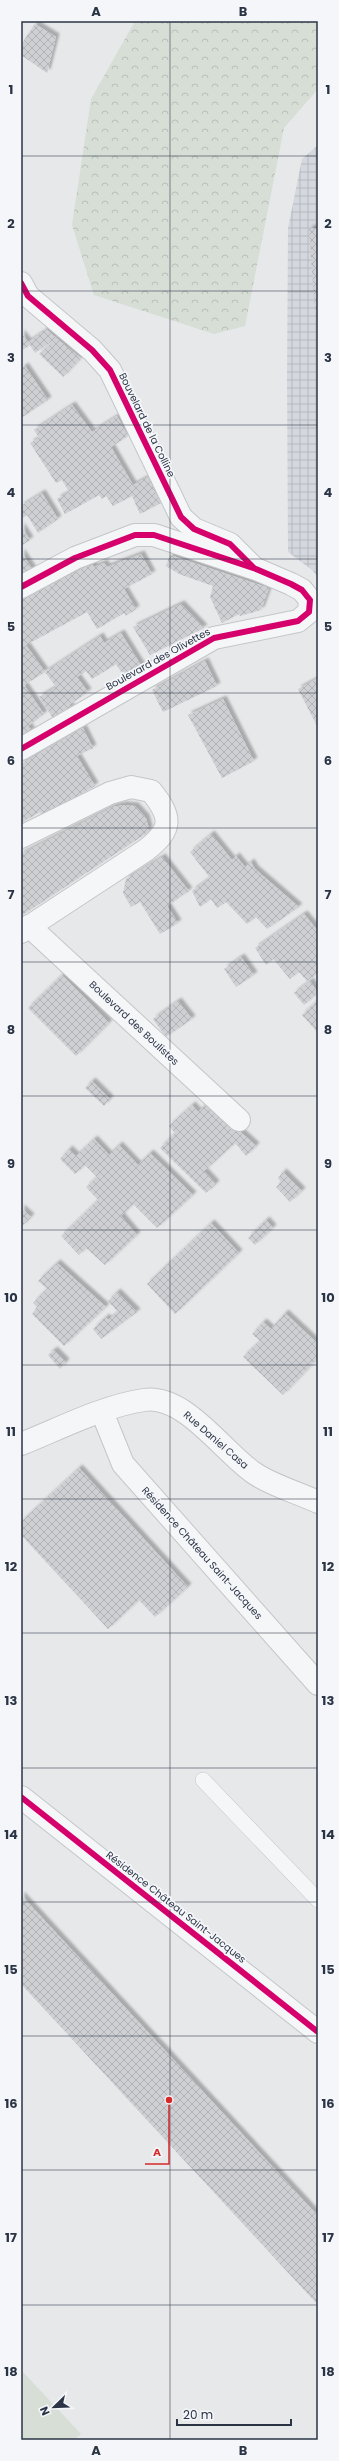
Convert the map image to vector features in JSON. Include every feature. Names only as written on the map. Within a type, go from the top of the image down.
[{"type":"street","name":"Bouvelard de la Colline","points":[[21,283],[28,296],[92,350],[110,370],[181,517],[194,529],[230,544],[256,569]]},
{"type":"street","points":[[21,587],[75,558],[135,535],[154,535],[256,569]]},
{"type":"street","name":"Boulevard des Olivettes","points":[[21,749],[214,638],[308,621],[310,600],[302,590],[256,569]]},
{"type":"street","points":[[21,837],[110,793],[131,788],[151,791],[163,806],[167,826],[161,838],[146,850],[25,929]]},
{"type":"street","name":"Boulevard des Boulistes","points":[[25,929],[239,1120]]},
{"type":"street","name":"Rue Daniel Casa","points":[[21,1444],[102,1412],[144,1400],[167,1402],[182,1410],[255,1474],[318,1502]]},
{"type":"street","name":"Résidence Château Saint-Jacques","points":[[102,1412],[123,1464],[318,1684]]},
{"type":"street","name":"Résidence Château Saint-Jacques","points":[[21,1797],[318,2032]]},
{"type":"lane","points":[[203,1780],[318,1900]]},
{"type":"shaded area","points":[[318,145],[318,577],[312,570],[288,552],[287,381],[288,228],[302,159]]},
{"type":"green space","points":[[135,21],[318,21],[318,89],[284,128],[245,326],[214,334],[94,295],[72,225],[91,99]]},
{"type":"green space","points":[[21,2370],[81,2434],[74,2440],[21,2440]]},
{"type":"building","points":[[35,24],[56,37],[47,73],[21,55],[21,45]]},
{"type":"building","points":[[318,228],[318,340],[317,340],[309,229]]},
{"type":"building","points":[[45,328],[56,338],[35,353],[30,345],[21,351],[21,333],[28,342],[43,332]]},
{"type":"building","points":[[56,338],[81,358],[63,377],[39,354]]},
{"type":"building","points":[[25,366],[48,400],[21,418],[21,369]]},
{"type":"building","points":[[72,405],[92,432],[117,416],[128,436],[111,447],[133,485],[148,477],[161,503],[140,514],[132,496],[113,506],[106,496],[102,499],[99,495],[65,514],[57,499],[69,492],[62,480],[56,483],[30,443],[39,438],[34,430]]},
{"type":"building","points":[[42,493],[58,519],[38,533],[27,515],[21,519],[21,506]]},
{"type":"building","points":[[21,526],[30,540],[21,546]]},
{"type":"building","points":[[21,552],[33,570],[21,576]]},
{"type":"building","points":[[141,554],[152,574],[124,589],[136,609],[126,616],[124,613],[97,629],[87,612],[26,645],[45,672],[24,685],[44,714],[28,726],[32,731],[21,738],[21,600],[92,564],[94,567],[104,563],[107,567]]},
{"type":"building","points":[[170,555],[269,588],[261,610],[240,616],[239,614],[222,623],[210,597],[213,586],[179,574],[166,566]]},
{"type":"building","points":[[181,604],[204,628],[150,655],[133,627]]},
{"type":"building","points":[[121,633],[142,667],[125,678],[116,664],[92,679],[86,671],[77,677],[88,692],[69,705],[72,708],[53,718],[39,697],[56,687],[45,672],[100,636],[104,643]]},
{"type":"building","points":[[205,661],[217,686],[163,712],[152,690]]},
{"type":"building","points":[[318,678],[318,728],[298,689]]},
{"type":"building","points":[[223,699],[254,761],[222,778],[188,715]]},
{"type":"building","points":[[83,728],[93,748],[77,756],[95,786],[42,816],[40,812],[21,823],[21,764]]},
{"type":"building","points":[[123,805],[135,806],[146,818],[149,829],[147,833],[21,916],[21,854],[113,807]]},
{"type":"building","points":[[211,834],[232,860],[236,856],[245,867],[251,862],[255,869],[299,907],[267,929],[256,917],[247,924],[226,902],[217,908],[211,899],[200,907],[192,891],[210,878],[190,852]]},
{"type":"building","points":[[162,857],[189,891],[167,906],[178,923],[160,934],[140,902],[131,907],[123,893],[126,879]]},
{"type":"building","points":[[304,914],[318,931],[318,973],[307,981],[299,972],[290,979],[273,959],[266,965],[255,948]]},
{"type":"building","points":[[241,957],[254,975],[236,987],[224,969]]},
{"type":"building","points":[[62,975],[109,1023],[76,1056],[28,1008]]},
{"type":"building","points":[[310,981],[318,993],[304,1005],[294,993]]},
{"type":"building","points":[[318,1000],[318,1033],[302,1015]]},
{"type":"building","points":[[178,1001],[192,1019],[166,1037],[153,1019]]},
{"type":"building","points":[[92,1081],[110,1099],[104,1106],[85,1088]]},
{"type":"building","points":[[208,1102],[256,1146],[246,1156],[235,1143],[204,1171],[216,1184],[206,1193],[160,1148],[175,1133],[169,1126],[192,1105],[198,1112]]},
{"type":"building","points":[[94,1139],[109,1155],[119,1145],[138,1165],[150,1153],[193,1195],[157,1228],[133,1204],[121,1216],[137,1235],[105,1265],[86,1248],[79,1255],[61,1236],[98,1200],[86,1187],[97,1177],[85,1165],[75,1174],[60,1159],[69,1149],[76,1156]]},
{"type":"building","points":[[283,1172],[302,1191],[290,1202],[276,1187],[281,1182],[278,1178]]},
{"type":"building","points":[[21,1208],[31,1217],[21,1227]]},
{"type":"building","points":[[266,1220],[273,1228],[255,1245],[248,1238]]},
{"type":"building","points":[[211,1223],[239,1253],[175,1314],[147,1284]]},
{"type":"building","points":[[57,1263],[106,1307],[64,1346],[32,1314],[37,1307],[33,1303],[47,1289],[38,1281]]},
{"type":"building","points":[[117,1292],[137,1312],[101,1339],[93,1329],[106,1317],[108,1320],[118,1312],[108,1301]]},
{"type":"building","points":[[285,1313],[318,1344],[318,1358],[283,1395],[243,1357],[260,1341],[252,1334],[263,1322],[271,1329]]},
{"type":"building","points":[[54,1350],[66,1362],[60,1369],[48,1355]]},
{"type":"building","points":[[79,1468],[188,1587],[155,1617],[139,1600],[108,1629],[21,1535],[21,1522]]},
{"type":"building","points":[[21,1895],[318,2216],[318,2305],[21,1984]]},
{"type":"cycle path","points":[[21,283],[28,296],[92,350],[110,370],[181,517],[194,529],[230,544],[253,567]]},
{"type":"cycle path","points":[[21,587],[75,558],[135,535],[154,535],[256,569],[302,590],[310,600],[309,612],[298,621],[214,638],[21,749]]},
{"type":"cycle path","points":[[21,1797],[318,2032]]},
{"type":"place","name":"A","points":[[169,2100]]}]
